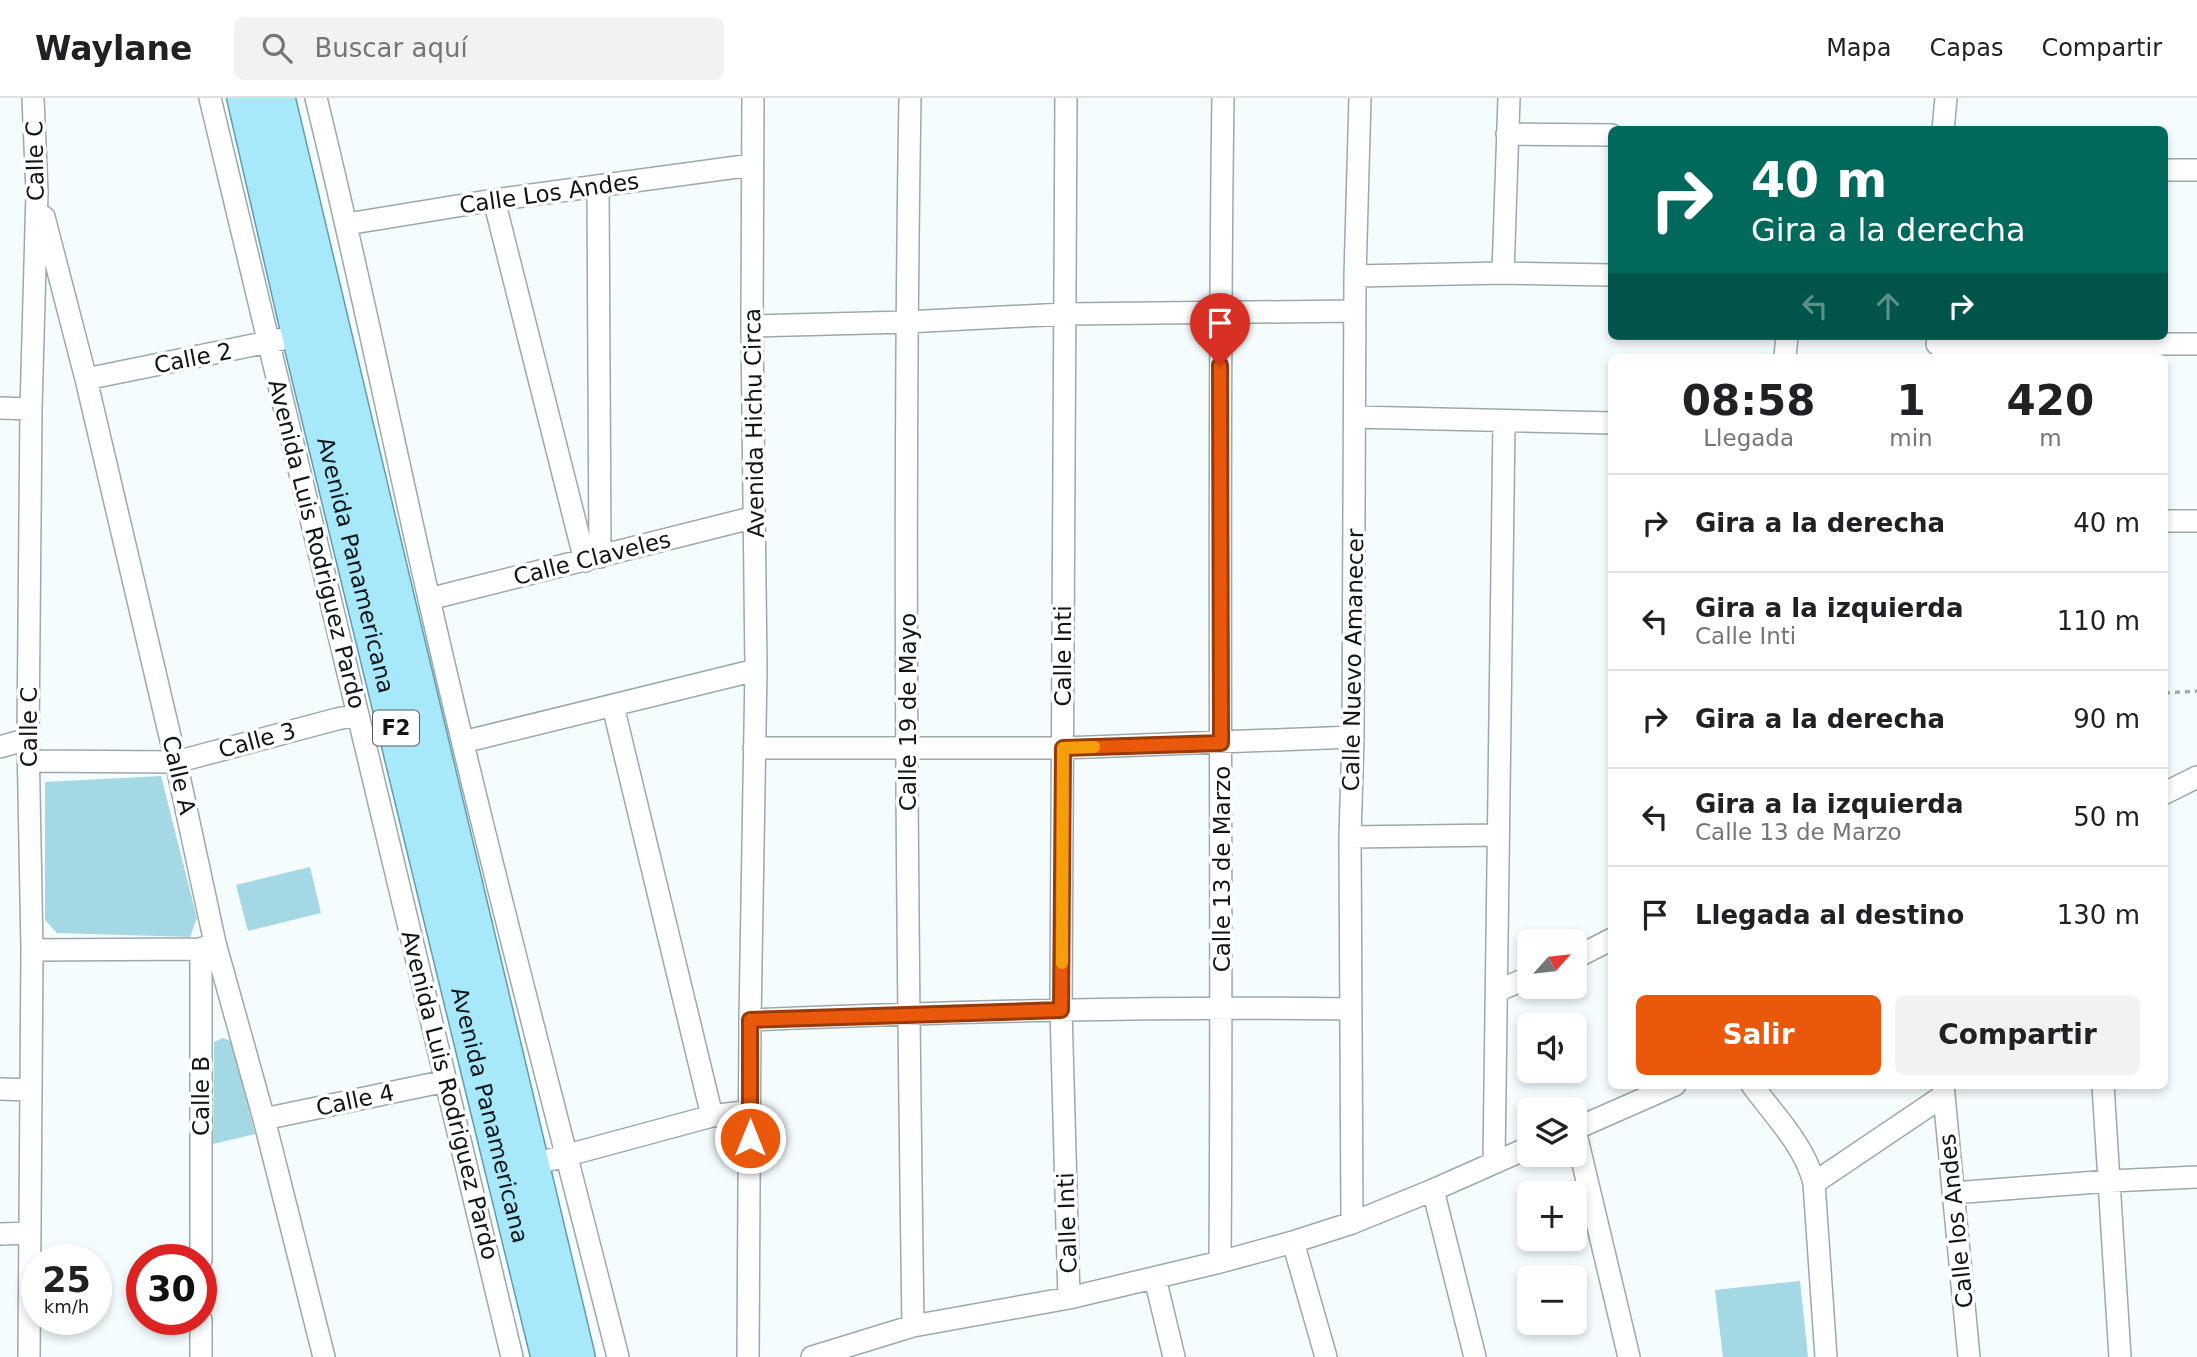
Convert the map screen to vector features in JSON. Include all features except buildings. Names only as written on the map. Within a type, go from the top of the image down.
[{"type":"highway","name":"Avenida Panamericana","points":[[245,98],[285,339],[549,1357]]},
{"type":"highway","name":"Avenida Panamericana","points":[[277,98],[577,1357]]},
{"type":"street","name":"Calle C","points":[[29,1357],[32,950],[28,739],[31,409],[37,192],[33,98]]},
{"type":"street","name":"Avenida Luis Rodriguez Pardo","points":[[210,98],[285,339],[358,715],[512,1357]]},
{"type":"street","points":[[316,98],[347,224],[463,741],[618,1357]]},
{"type":"street","name":"Avenida Hichu Circa","points":[[748,1357],[756,670],[752,327],[753,98]]},
{"type":"street","name":"Calle 19 de Mayo","points":[[910,98],[906,322],[908,1014],[913,1326]]},
{"type":"street","name":"Calle Inti","points":[[1066,98],[1061,1010],[1069,1298]]},
{"type":"street","name":"Calle 13 de Marzo","points":[[1220,1262],[1222,1007],[1219,311],[1223,98]]},
{"type":"street","name":"Calle Nuevo Amanecer","points":[[1352,1223],[1350,837],[1353,737],[1355,276],[1360,98]]},
{"type":"street","points":[[1503,273],[1509,98]]},
{"type":"street","points":[[1944,126],[1946,98]]},
{"type":"street","points":[[1507,134],[1608,135]]},
{"type":"street","name":"Calle Los Andes","points":[[347,224],[494,200],[752,165]]},
{"type":"street","points":[[2168,170],[2197,170]]},
{"type":"street","points":[[593,559],[598,186]]},
{"type":"street","name":"Calle A","points":[[37,192],[86,379],[176,762],[208,946],[264,1119],[324,1357]]},
{"type":"street","points":[[494,200],[593,559]]},
{"type":"street","points":[[1355,276],[1503,273],[1608,275]]},
{"type":"street","points":[[752,327],[1064,314],[1355,311]]},
{"type":"street","name":"Calle 2","points":[[86,379],[285,339]]},
{"type":"street","points":[[1936,346],[2197,344]]},
{"type":"street","points":[[0,408],[31,409]]},
{"type":"street","points":[[1355,417],[1608,423]]},
{"type":"street","points":[[1494,1162],[1504,421]]},
{"type":"street","name":"Calle Claveles","points":[[429,599],[755,517]]},
{"type":"street","points":[[2168,521],[2197,521]]},
{"type":"street","points":[[463,741],[756,670]]},
{"type":"street","points":[[613,706],[712,1116]]},
{"type":"street","name":"Calle 3","points":[[29,761],[176,762],[358,715]]},
{"type":"street","points":[[754,748],[1063,748],[1353,737]]},
{"type":"street","points":[[0,747],[28,739]]},
{"type":"street","points":[[2168,792],[2197,777]]},
{"type":"street","points":[[1350,837],[1497,835]]},
{"type":"street","points":[[1587,952],[1608,941]]},
{"type":"street","points":[[32,950],[208,946]]},
{"type":"street","name":"Calle B","points":[[201,1244],[208,946]]},
{"type":"street","points":[[1497,991],[1517,983]]},
{"type":"street","points":[[750,1020],[1222,1007],[1350,1009]]},
{"type":"street","name":"Calle 4","points":[[264,1119],[446,1081]]},
{"type":"street","points":[[0,1089],[31,1090]]},
{"type":"street","points":[[1587,1124],[1666,1089]]},
{"type":"street","points":[[1755,1089],[1811,1169],[1826,1357]]},
{"type":"street","points":[[2103,1089],[2120,1357]]},
{"type":"street","points":[[1814,1183],[1943,1091]]},
{"type":"street","name":"Calle los Andes","points":[[1943,1091],[1969,1357]]},
{"type":"street","points":[[531,1165],[712,1116],[750,1111]]},
{"type":"street","points":[[812,1357],[913,1326],[1069,1298],[1293,1242],[1352,1223],[1517,1152]]},
{"type":"street","points":[[1584,1167],[1629,1357]]},
{"type":"street","points":[[1953,1193],[2197,1177]]},
{"type":"street","points":[[1433,1190],[1475,1357]]},
{"type":"street","points":[[0,1234],[30,1233]]},
{"type":"street","points":[[1293,1242],[1326,1357]]},
{"type":"street","points":[[1155,1278],[1174,1357]]},
{"type":"street","points":[[201,1335],[201,1357]]},
{"type":"path","points":[[2168,693],[2197,691]]},
{"type":"shaded area","points":[[161,776],[197,918],[190,937],[57,933],[45,920],[45,782]]},
{"type":"shaded area","points":[[310,867],[321,913],[248,931],[236,885]]},
{"type":"shaded area","points":[[223,1038],[232,1042],[255,1134],[213,1144],[214,1042]]},
{"type":"shaded area","points":[[1800,1281],[1808,1357],[1723,1357],[1715,1290]]},
{"type":"slow traffic","points":[[1062,963],[1063,748],[1094,747]]},
{"type":"route","points":[[750,1138],[750,1020],[1061,1010],[1063,748],[1221,743],[1220,365]]}]
